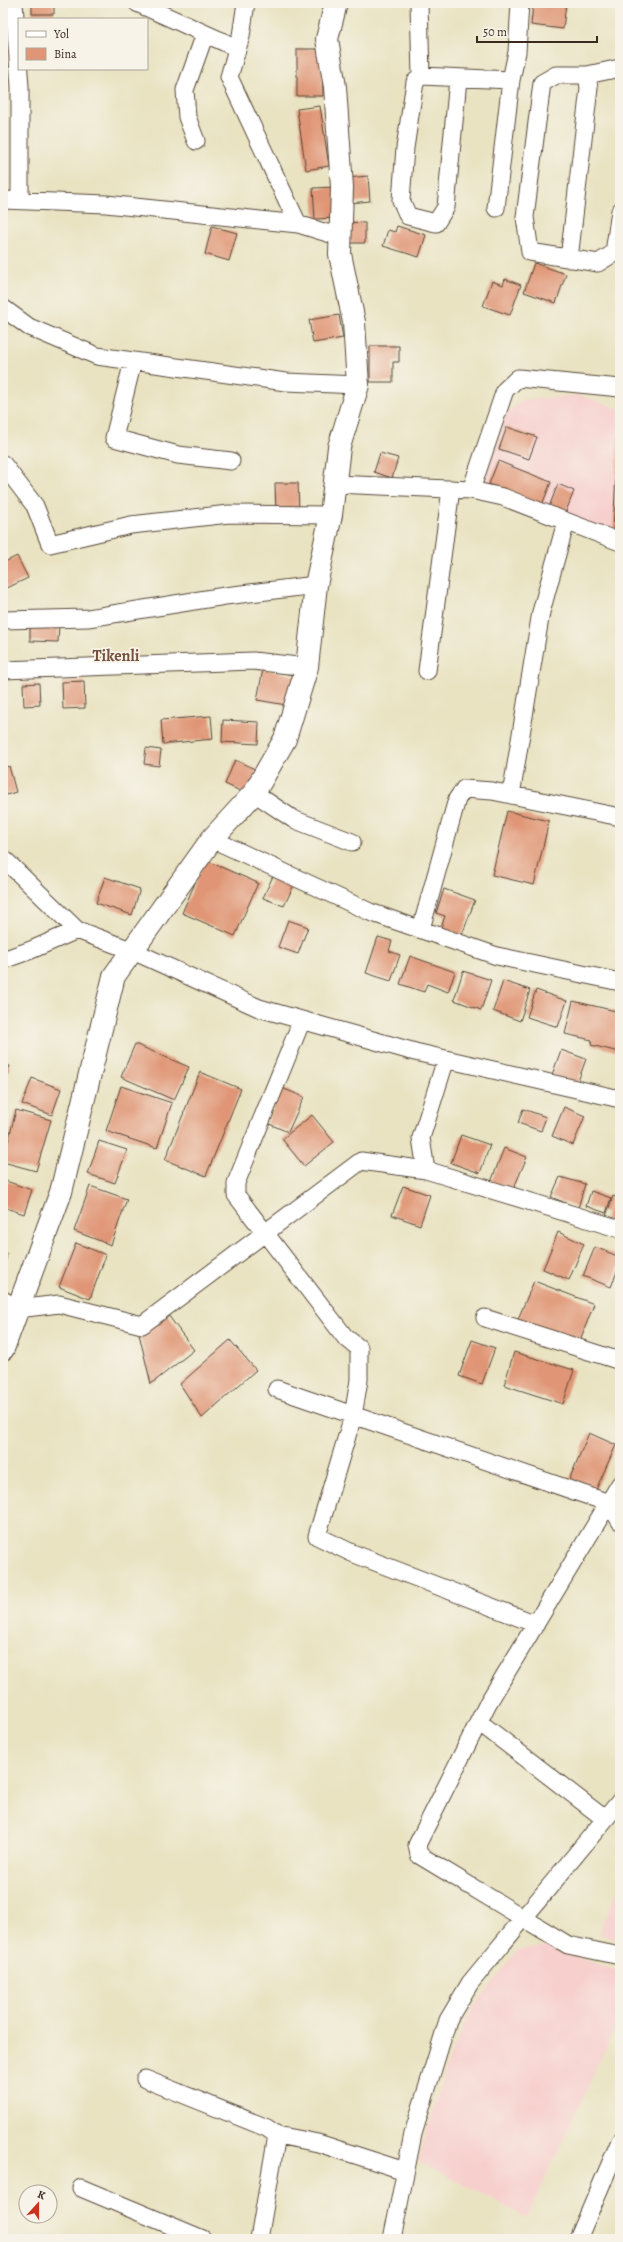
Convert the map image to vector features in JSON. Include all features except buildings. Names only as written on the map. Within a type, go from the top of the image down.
[{"type":"street","points":[[14,3],[18,59]]},
{"type":"street","points":[[137,3],[237,48]]},
{"type":"street","points":[[246,3],[237,48],[229,77],[298,224]]},
{"type":"street","points":[[3,1349],[11,1304],[61,1192],[114,976],[212,839],[254,793],[285,739],[307,667],[316,585],[331,515],[339,446],[358,385],[354,322],[340,254],[342,187],[335,87],[327,39],[336,3]]},
{"type":"street","points":[[419,3],[421,76],[415,82],[405,148],[401,200],[408,216],[436,223],[446,207],[458,79]]},
{"type":"street","points":[[496,208],[511,80],[517,52],[520,3]]},
{"type":"street","points":[[196,141],[187,116],[185,90],[205,34]]},
{"type":"street","points":[[620,68],[587,75],[556,75],[542,83],[525,217],[530,252],[598,263],[614,253],[620,211]]},
{"type":"street","points":[[19,70],[20,201]]},
{"type":"street","points":[[569,259],[590,88],[587,75]]},
{"type":"street","points":[[421,76],[458,79],[472,77],[511,80]]},
{"type":"street","points":[[3,200],[106,204],[298,224],[340,237]]},
{"type":"street","points":[[3,308],[30,327],[97,356],[286,382],[358,385]]},
{"type":"street","points":[[133,361],[114,438],[178,454],[231,460]]},
{"type":"street","points":[[471,490],[505,390],[518,378],[620,388]]},
{"type":"street","points":[[3,464],[35,506],[50,544],[131,525],[230,514],[331,515]]},
{"type":"street","points":[[335,484],[471,490],[502,497],[620,542]]},
{"type":"street","points":[[427,671],[451,489]]},
{"type":"street","points":[[511,795],[541,612],[566,522]]},
{"type":"street","points":[[3,620],[88,618],[225,596],[316,585]]},
{"type":"street","points":[[3,670],[253,661],[307,667]]},
{"type":"street","points":[[421,929],[457,799],[464,789],[511,795],[620,817]]},
{"type":"street","points":[[254,793],[293,819],[352,842]]},
{"type":"street","points":[[212,839],[370,912],[497,956],[620,982]]},
{"type":"street","points":[[3,858],[77,930],[133,951],[259,1008],[446,1059],[619,1094]]},
{"type":"street","points":[[3,960],[31,950],[77,930]]},
{"type":"street","points":[[302,1020],[236,1183],[236,1195],[345,1337],[359,1348],[360,1380],[353,1416],[317,1536],[352,1553],[536,1624]]},
{"type":"street","points":[[426,1170],[421,1138],[446,1059]]},
{"type":"street","points":[[11,1304],[59,1304],[142,1325],[361,1161],[426,1170],[620,1229]]},
{"type":"street","points":[[485,1318],[620,1361]]},
{"type":"street","points":[[277,1389],[609,1503],[620,1521]]},
{"type":"street","points":[[620,1484],[479,1722],[423,1831],[418,1845],[419,1855],[522,1919],[568,1945],[620,1956]]},
{"type":"street","points":[[479,1722],[605,1819]]},
{"type":"street","points":[[392,2239],[413,2134],[448,2020],[470,1983],[620,1801]]},
{"type":"street","points":[[145,2080],[267,2128],[277,2135],[318,2142],[405,2171]]},
{"type":"street","points":[[259,2239],[277,2135]]},
{"type":"street","points":[[578,2239],[620,2141]]},
{"type":"street","points":[[81,2188],[203,2239]]},
{"type":"shaded area","points":[[579,395],[620,409],[620,536],[483,484],[507,413],[522,400]]},
{"type":"shaded area","points":[[620,1885],[620,1939],[598,1934]]},
{"type":"shaded area","points":[[546,1946],[620,1972],[620,2018],[527,2218],[418,2161],[444,2072],[469,2013],[516,1951]]},
{"type":"district","name":"Tikenli","points":[[116,656]]}]
